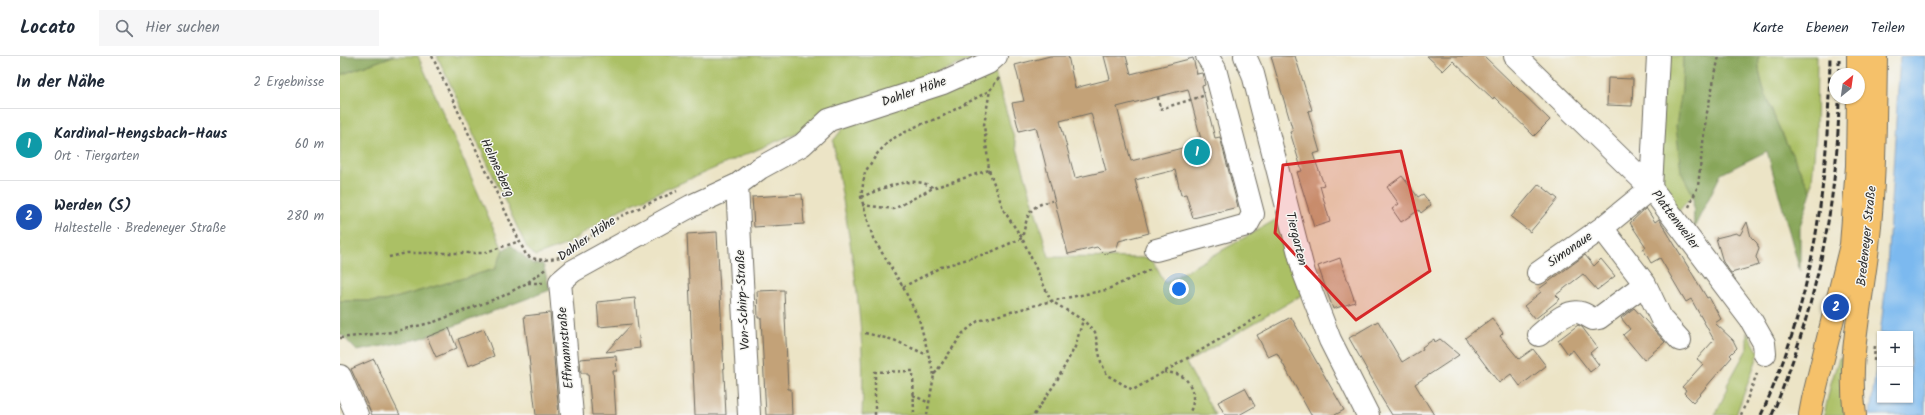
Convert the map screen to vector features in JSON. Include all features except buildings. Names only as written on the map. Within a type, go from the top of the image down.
[{"type":"main road","points":[[1858,56],[1858,68]]},
{"type":"main road","name":"Bredeneyer Straße","points":[[1854,415],[1854,356],[1868,247],[1874,172],[1876,56]]},
{"type":"main road","name":"Bredeneyer Straße","points":[[1810,415],[1851,245],[1857,166],[1858,104]]},
{"type":"street","points":[[1154,260],[1247,225],[1253,214],[1215,69],[1206,56]]},
{"type":"street","name":"Tiergarten","points":[[1245,56],[1253,74],[1304,273],[1330,340],[1368,415]]},
{"type":"street","name":"Plattenweiler","points":[[1515,56],[1651,188],[1751,320],[1764,343],[1765,354]]},
{"type":"street","points":[[1651,188],[1658,56]]},
{"type":"street","name":"Dahler Höhe","points":[[560,282],[586,263],[716,193],[737,185],[760,168],[802,145],[829,120],[943,83],[988,64],[998,65]]},
{"type":"street","name":"Von-Schirp-Straße","points":[[737,185],[749,415]]},
{"type":"street","name":"Simonaue","points":[[1538,273],[1602,228],[1651,188]]},
{"type":"street","name":"Simonaue","points":[[1602,228],[1645,284],[1662,320],[1680,340]]},
{"type":"street","name":"Effmannstraße","points":[[560,282],[572,415]]},
{"type":"street","points":[[1539,335],[1566,315],[1573,312],[1581,313],[1592,319],[1599,318],[1645,284]]},
{"type":"street","points":[[340,376],[357,415]]},
{"type":"path","name":"Helmesberg","points":[[432,56],[526,255],[535,260],[562,257]]},
{"type":"path","points":[[1683,232],[1684,215],[1696,193],[1698,186],[1706,117],[1719,56]]},
{"type":"path","points":[[934,375],[919,320],[903,288],[873,238],[862,205],[861,197],[865,172],[877,154],[890,140],[916,126],[941,117],[990,90],[999,80],[998,65]]},
{"type":"path","points":[[990,90],[984,125],[989,170],[1004,211],[1022,238],[1051,301],[1083,320],[1094,332],[1101,362],[1107,375],[1133,390],[1261,315]]},
{"type":"path","points":[[1158,97],[1160,109],[1221,91]]},
{"type":"path","points":[[862,205],[894,208],[933,188],[989,170]]},
{"type":"path","points":[[861,197],[886,188],[916,181],[927,184],[933,188]]},
{"type":"path","name":"Dahler Höhe","points":[[567,253],[582,240],[621,216],[683,188]]},
{"type":"path","points":[[1022,238],[1029,213],[1038,204],[1052,201]]},
{"type":"path","points":[[903,288],[941,267],[991,252],[1022,238]]},
{"type":"path","points":[[389,257],[407,253],[483,253],[520,241]]},
{"type":"path","name":"Dahler Höhe","points":[[340,338],[392,332],[434,322],[503,296],[527,283],[562,257]]},
{"type":"path","points":[[927,415],[934,375],[963,333],[978,321],[1051,301],[1106,290],[1154,260]]},
{"type":"path","points":[[1034,415],[1056,382],[1075,347],[1083,320]]},
{"type":"path","points":[[865,333],[894,340],[928,355]]},
{"type":"path","points":[[1741,415],[1765,354]]},
{"type":"path","points":[[875,415],[874,372],[913,371],[914,415]]},
{"type":"path","points":[[1164,372],[1174,373],[1184,378],[1191,389],[1194,401],[1189,413]]},
{"type":"path","points":[[913,395],[929,403]]},
{"type":"highlighted area","points":[[1401,151],[1430,271],[1356,320],[1275,233],[1283,165]]},
{"type":"green space","points":[[340,56],[393,56],[340,75]]},
{"type":"green space","points":[[393,56],[418,56],[503,250],[495,269],[385,301],[340,301],[340,75]]},
{"type":"green space","points":[[437,56],[978,56],[974,59],[823,113],[800,131],[621,209],[565,245],[535,256],[527,248]]},
{"type":"green space","points":[[1663,56],[1683,56],[1682,89],[1693,195],[1676,214],[1660,191]]},
{"type":"green space","points":[[1683,56],[1759,56],[1759,70],[1769,105],[1811,192],[1800,226],[1800,271],[1767,151],[1721,174],[1694,228],[1693,195],[1681,172],[1676,126],[1682,89]]},
{"type":"green space","points":[[1759,56],[1817,56],[1816,135],[1811,192],[1769,105],[1759,70]]},
{"type":"green space","points":[[994,70],[1049,257],[1151,258],[1165,283],[1277,219],[1302,295],[1186,363],[1215,415],[862,415],[863,380],[859,311],[850,243],[833,141],[850,119]]},
{"type":"green space","points":[[511,245],[533,264],[543,264],[550,290],[419,339],[357,351],[342,335],[340,335],[340,301],[385,301],[495,269],[503,250]]},
{"type":"green space","points":[[1747,332],[1759,353],[1736,415],[1715,415],[1728,388],[1727,385],[1747,349]]},
{"type":"green space","points":[[1839,358],[1842,358],[1842,383],[1845,415],[1824,415],[1831,383]]},
{"type":"water","points":[[1900,56],[1925,56],[1925,415],[1870,415],[1877,360],[1877,403],[1913,403],[1913,331],[1880,331],[1886,284]]},
{"type":"railway","points":[[1761,415],[1779,371],[1794,327],[1806,283],[1815,239],[1822,195],[1826,149],[1830,56]]},
{"type":"railway","points":[[1839,56],[1839,68]]},
{"type":"railway","points":[[1772,415],[1800,338],[1821,260],[1834,179],[1838,139],[1839,104]]},
{"type":"place","name":"Kardinal-Hengsbach-Haus","points":[[1197,152]]},
{"type":"place","name":"Werden (S)","points":[[1836,307]]}]
